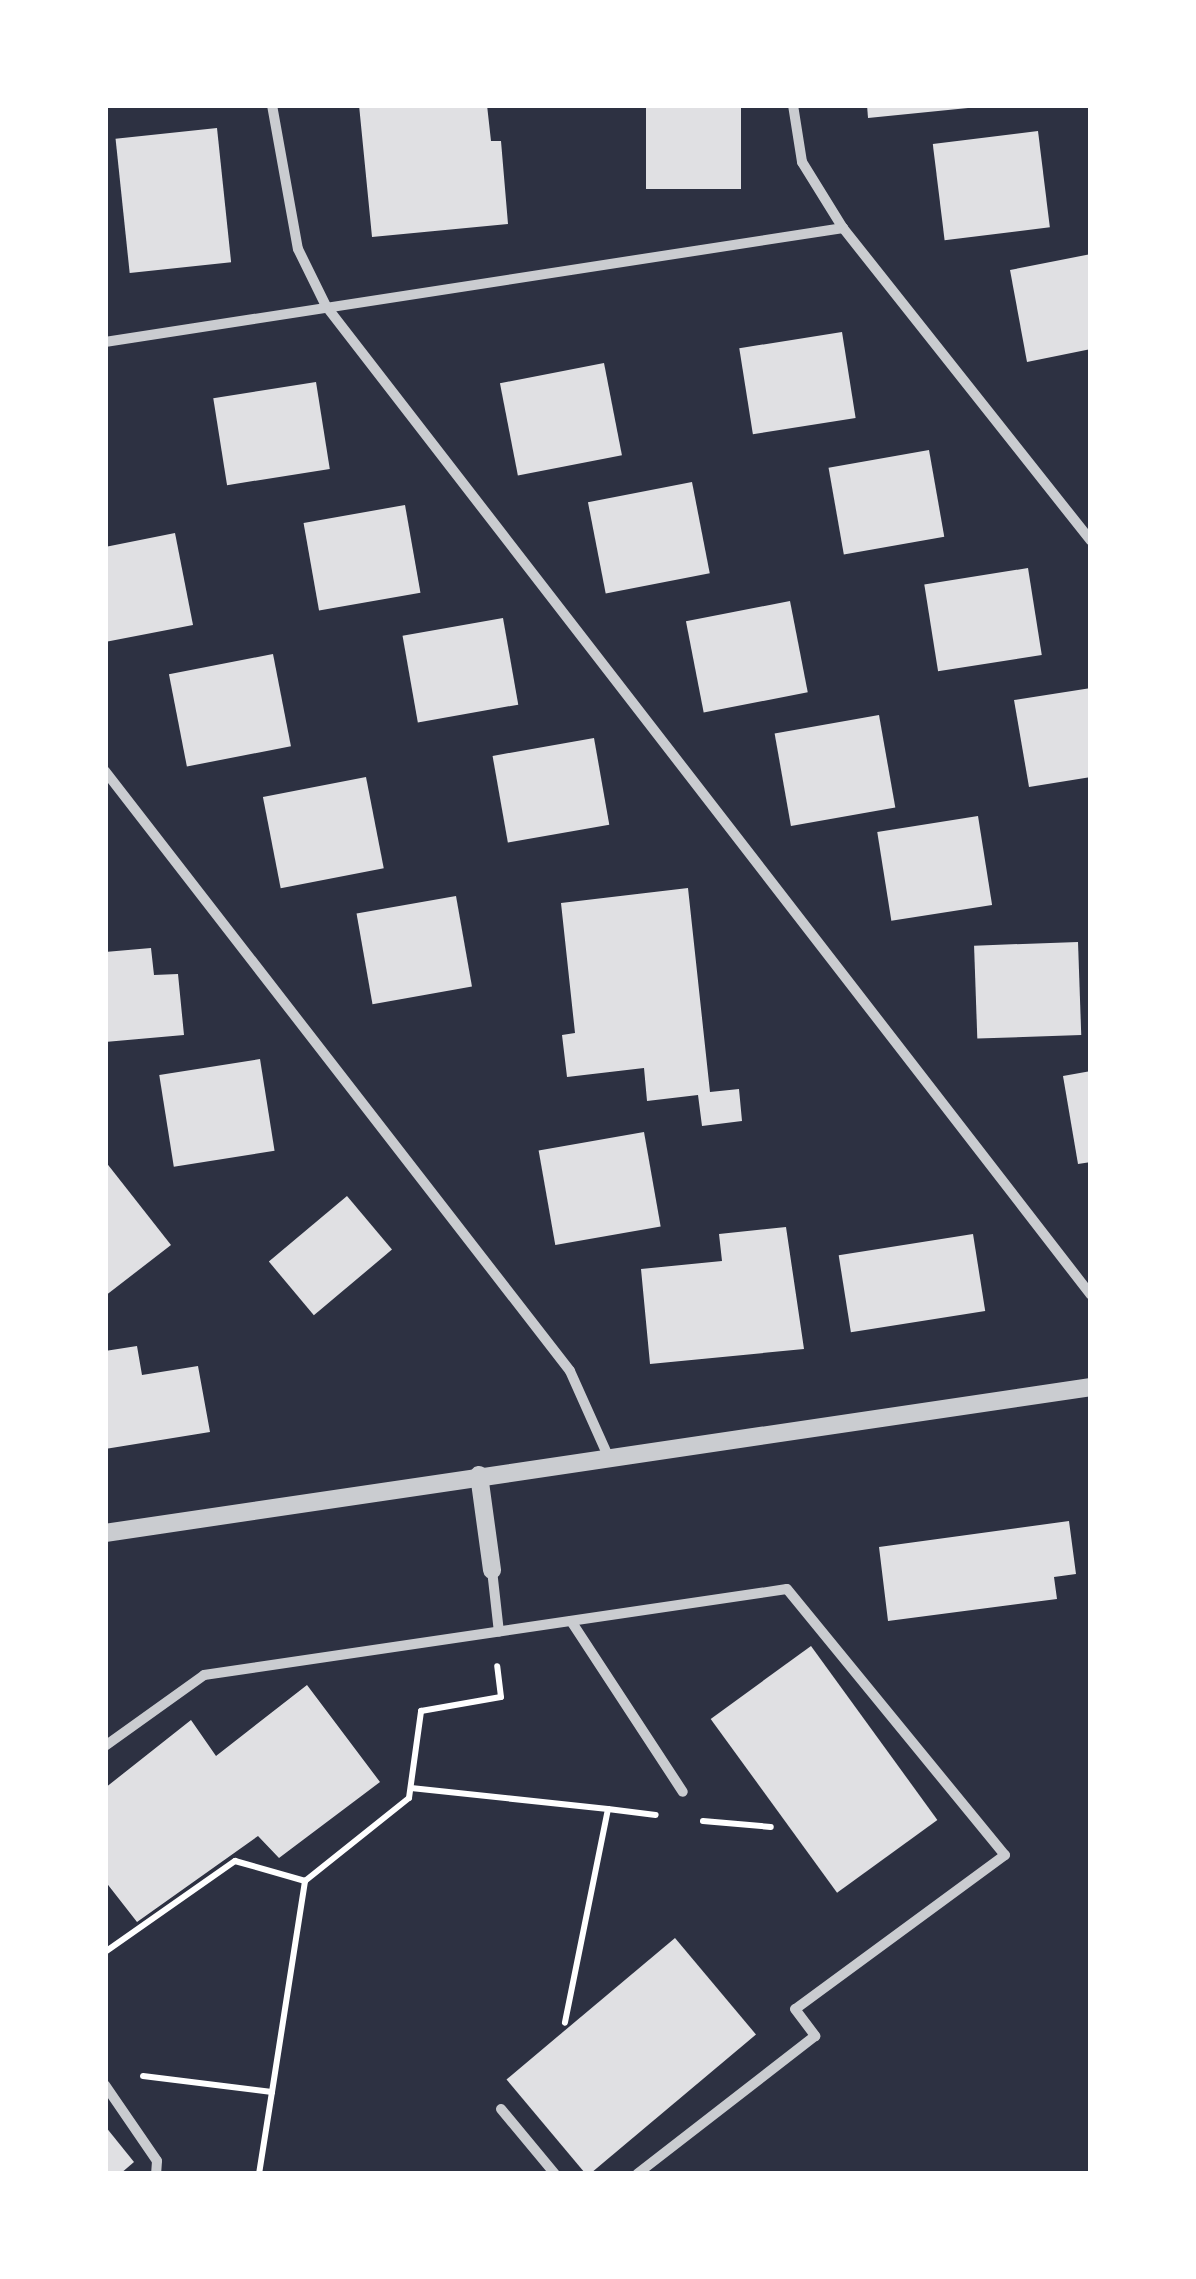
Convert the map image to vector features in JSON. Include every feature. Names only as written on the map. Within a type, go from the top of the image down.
[{"type":"street","points":[[272,105],[298,249],[326,306],[1091,1295]]},
{"type":"street","points":[[793,105],[802,162],[842,228],[1091,541]]},
{"type":"street","points":[[105,342],[842,228]]},
{"type":"street","points":[[105,771],[570,1371],[608,1456]]},
{"type":"street","points":[[105,1532],[1091,1387]]},
{"type":"street","points":[[479,1476],[499,1632]]},
{"type":"street","points":[[105,1746],[204,1675],[787,1589],[1004,1856],[795,2009],[815,2036],[637,2174]]},
{"type":"street","points":[[572,1622],[683,1792]]},
{"type":"street","points":[[105,2085],[157,2161],[156,2174]]},
{"type":"street","points":[[502,2109],[555,2174]]},
{"type":"path","points":[[260,2174],[305,1881],[409,1798],[421,1712],[501,1696],[500,1670],[478,1635]]},
{"type":"path","points":[[410,1788],[608,1809],[565,2023]]},
{"type":"path","points":[[105,1952],[235,1862],[305,1881]]},
{"type":"path","points":[[124,2074],[272,2092]]},
{"type":"building","points":[[359,105],[487,105],[491,141],[501,141],[508,224],[372,237]]},
{"type":"building","points":[[646,105],[741,105],[741,189],[646,189]]},
{"type":"building","points":[[867,105],[968,105],[968,108],[868,118]]},
{"type":"building","points":[[217,128],[231,262],[130,273],[116,139]]},
{"type":"building","points":[[1038,131],[1050,227],[945,240],[933,144]]},
{"type":"building","points":[[1091,254],[1091,349],[1027,362],[1010,270]]},
{"type":"building","points":[[842,332],[856,418],[753,434],[739,348]]},
{"type":"building","points":[[604,363],[622,455],[518,475],[500,383]]},
{"type":"building","points":[[316,382],[330,469],[227,485],[213,398]]},
{"type":"building","points":[[929,450],[944,537],[844,554],[829,468]]},
{"type":"building","points":[[692,482],[710,573],[606,594],[588,502]]},
{"type":"building","points":[[405,505],[420,593],[319,611],[304,523]]},
{"type":"building","points":[[175,533],[193,625],[105,642],[105,547]]},
{"type":"building","points":[[1028,568],[1042,655],[938,671],[924,584]]},
{"type":"building","points":[[790,601],[808,692],[704,713],[686,621]]},
{"type":"building","points":[[503,618],[518,705],[418,722],[403,636]]},
{"type":"building","points":[[273,654],[291,746],[187,766],[169,674]]},
{"type":"building","points":[[1091,688],[1091,777],[1029,787],[1014,700]]},
{"type":"building","points":[[879,715],[895,808],[791,826],[775,733]]},
{"type":"building","points":[[594,738],[609,825],[508,843],[493,756]]},
{"type":"building","points":[[366,777],[384,868],[281,888],[263,797]]},
{"type":"building","points":[[978,816],[992,905],[891,921],[877,832]]},
{"type":"building","points":[[688,888],[710,1092],[739,1089],[742,1121],[702,1126],[698,1095],[647,1101],[644,1068],[567,1077],[562,1035],[575,1033],[561,903]]},
{"type":"building","points":[[456,896],[472,987],[373,1004],[357,914]]},
{"type":"building","points":[[1078,942],[1081,1035],[977,1039],[974,946]]},
{"type":"building","points":[[151,948],[154,975],[178,974],[184,1035],[105,1042],[105,952]]},
{"type":"building","points":[[260,1059],[275,1151],[174,1167],[159,1075]]},
{"type":"building","points":[[1091,1071],[1091,1162],[1078,1164],[1063,1076]]},
{"type":"building","points":[[644,1132],[661,1227],[555,1245],[539,1151]]},
{"type":"building","points":[[105,1161],[171,1245],[105,1296]]},
{"type":"building","points":[[347,1196],[392,1250],[314,1315],[269,1262]]},
{"type":"building","points":[[786,1227],[804,1349],[650,1364],[641,1269],[722,1261],[719,1234]]},
{"type":"building","points":[[973,1234],[985,1311],[851,1332],[839,1255]]},
{"type":"building","points":[[137,1346],[142,1375],[198,1366],[210,1432],[105,1449],[105,1351]]},
{"type":"building","points":[[1069,1521],[1076,1574],[1054,1577],[1057,1599],[888,1621],[879,1547]]},
{"type":"building","points":[[811,1646],[937,1820],[837,1893],[711,1719]]},
{"type":"building","points":[[307,1685],[380,1782],[279,1858],[258,1836],[137,1922],[105,1881],[105,1788],[191,1720],[216,1756]]},
{"type":"building","points":[[675,1938],[756,2035],[590,2174],[506,2079]]},
{"type":"building","points":[[105,2126],[134,2162],[120,2174],[105,2174]]}]
